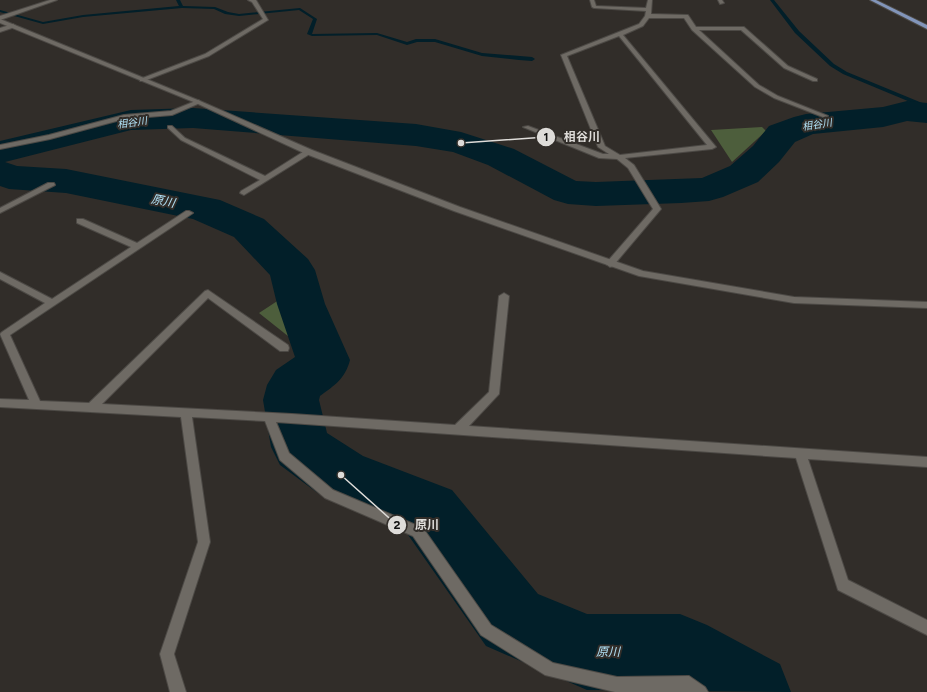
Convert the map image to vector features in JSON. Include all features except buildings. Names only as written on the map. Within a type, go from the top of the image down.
[{"type":"main road","points":[[872,0],[927,27]]},
{"type":"street","points":[[41,0],[46,3]]},
{"type":"street","points":[[0,19],[55,0]]},
{"type":"street","points":[[142,80],[207,55],[266,19],[254,1],[250,0]]},
{"type":"street","points":[[592,0],[594,7],[686,16],[694,29],[757,86],[776,97],[825,116]]},
{"type":"street","points":[[610,264],[657,209],[631,167],[619,157],[602,147],[564,55],[641,25],[649,13],[650,0]]},
{"type":"street","points":[[0,19],[13,26],[198,102],[309,152],[457,209],[642,274],[794,300],[927,304]]},
{"type":"street","points":[[0,30],[13,26]]},
{"type":"street","points":[[694,29],[742,28],[786,68],[815,80]]},
{"type":"street","points":[[526,128],[602,156],[619,157],[712,147],[620,34]]},
{"type":"street","points":[[0,147],[50,137],[124,117],[172,113],[198,102]]},
{"type":"street","points":[[170,127],[183,139],[265,179]]},
{"type":"street","points":[[244,193],[309,152]]},
{"type":"street","points":[[0,211],[51,184]]},
{"type":"street","points":[[37,406],[5,334],[189,214]]},
{"type":"street","points":[[80,221],[138,247]]},
{"type":"street","points":[[0,275],[52,303]]},
{"type":"street","points":[[91,408],[208,293],[284,348]]},
{"type":"street","points":[[456,430],[494,394],[504,296]]},
{"type":"street","points":[[0,403],[308,419],[927,462]]},
{"type":"street","points":[[178,692],[167,654],[204,542],[186,413]]},
{"type":"street","points":[[274,417],[284,456],[329,494],[418,532],[486,630],[550,670],[617,686],[689,684],[700,692]]},
{"type":"street","points":[[801,454],[843,585],[927,628]]},
{"type":"green space","points":[[762,127],[766,131],[732,162],[711,130]]},
{"type":"green space","points":[[288,294],[303,348],[259,313]]},
{"type":"waterway","points":[[178,0],[182,7]]},
{"type":"waterway","points":[[772,0],[797,32],[832,65],[845,73],[927,107]]},
{"type":"waterway","points":[[0,11],[43,23],[83,16],[182,7]]},
{"type":"waterway","points":[[182,7],[215,8],[227,13],[239,15],[300,9],[315,19],[309,34],[312,35],[377,34],[407,44],[425,40],[435,41],[482,54],[532,59]]},
{"type":"waterway","name":"相谷川","points":[[0,152],[131,120],[193,118],[416,135],[461,143],[501,157],[568,192],[596,194],[681,191],[709,189],[744,174],[766,154],[782,134],[806,124],[883,117],[907,111],[927,113]]},
{"type":"waterway","name":"原川","points":[[0,172],[9,177],[66,181],[205,209],[249,228],[292,270],[301,304],[323,360],[321,367],[295,385],[291,400],[301,447],[341,475],[429,511],[512,620],[587,652],[680,652],[752,692]]},
{"type":"place","name":"相谷川","points":[[461,143]]},
{"type":"place","name":"原川","points":[[341,475]]}]
